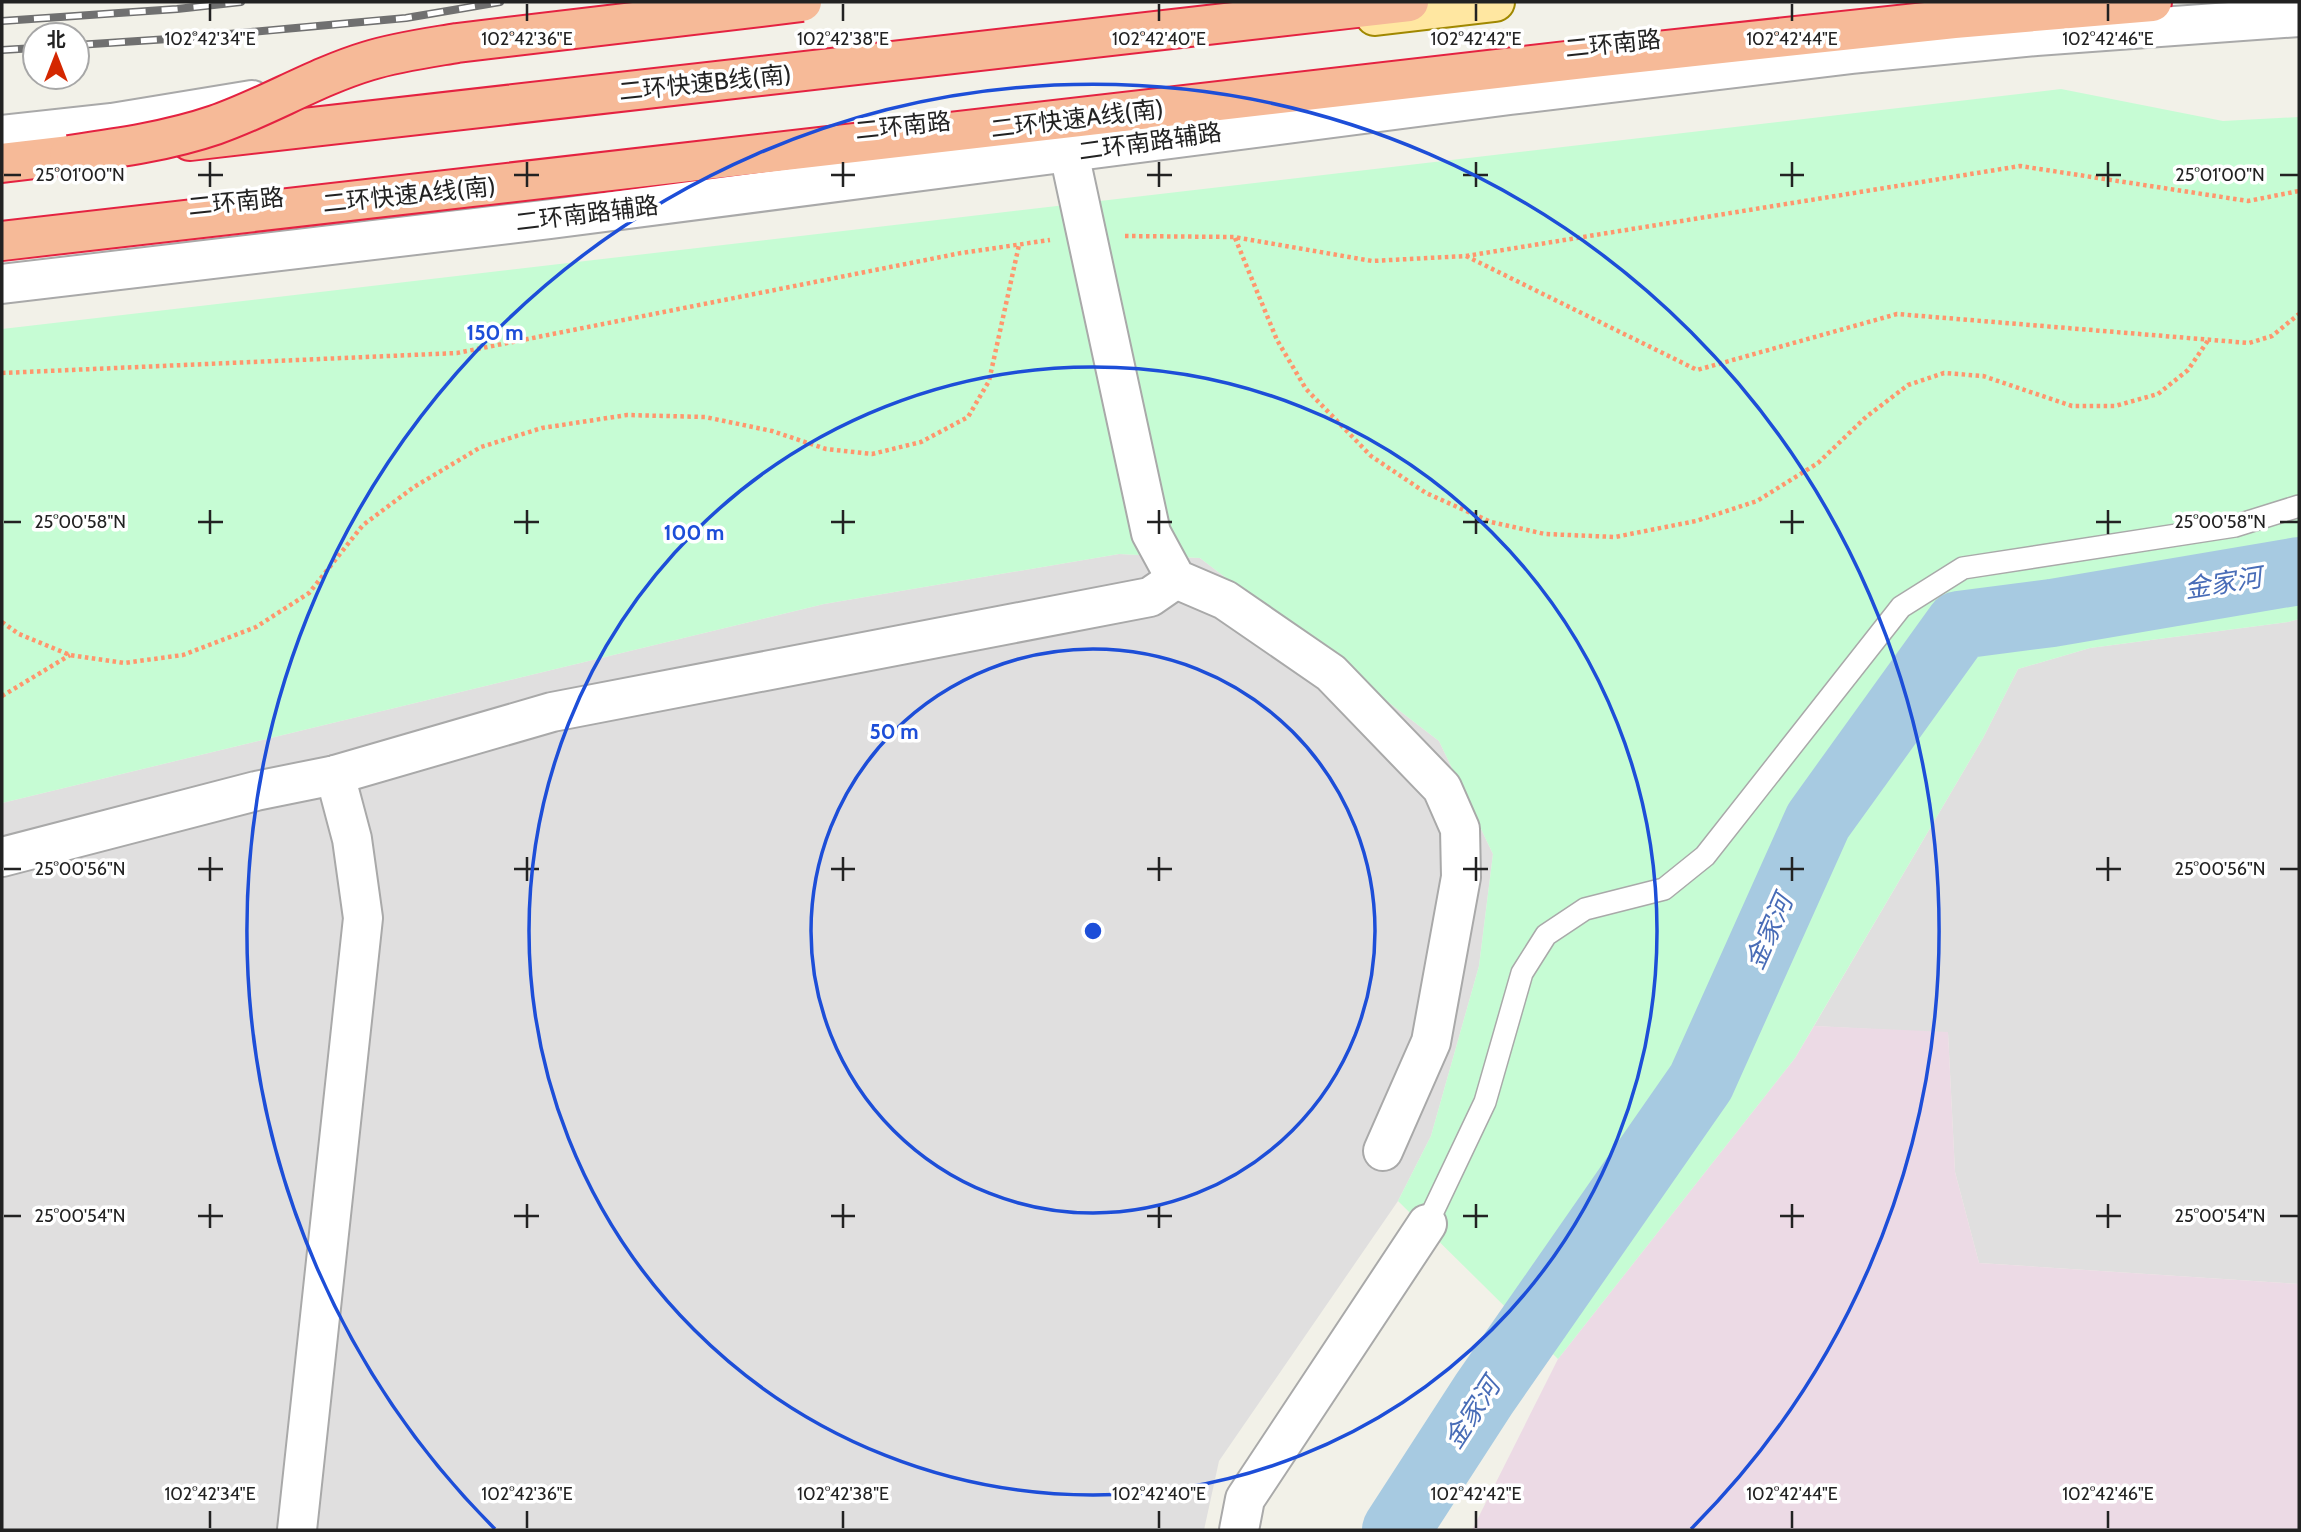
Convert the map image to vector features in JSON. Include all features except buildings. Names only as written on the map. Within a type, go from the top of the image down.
[{"type":"highway","points":[[69,155],[129,146],[190,132],[249,111],[336,73],[409,51],[802,2]]},
{"type":"highway","name":"二环快速B线(南)","points":[[2,163],[1409,2]]},
{"type":"highway","name":"二环快速A线(南)","points":[[2,241],[1579,60],[1954,19],[2152,2]]},
{"type":"main road","points":[[2,173],[1494,2]]},
{"type":"main road","name":"二环南路","points":[[2,228],[1578,48],[2014,2]]},
{"type":"street","points":[[2,135],[112,123],[242,102],[724,2]]},
{"type":"street","name":"二环南路辅路","points":[[2,284],[551,219],[1510,95],[1852,54],[2036,36],[2299,18]]},
{"type":"street","points":[[1069,153],[1151,533],[1176,579],[1225,600],[1331,673],[1442,788],[1460,829],[1461,877],[1431,1042],[1382,1151]]},
{"type":"street","points":[[2,857],[256,791],[335,775],[552,712],[1150,597],[1176,579]]},
{"type":"street","points":[[297,1530],[363,918],[352,839],[335,775]]},
{"type":"street","points":[[1239,1530],[1245,1499],[1427,1224]]},
{"type":"lane","points":[[1427,1224],[1485,1102],[1522,973],[1546,935],[1585,909],[1664,889],[1705,856],[1901,607],[1963,568],[2235,526],[2299,506]]},
{"type":"path","points":[[2,373],[457,353],[961,253],[1085,235],[1234,237],[1372,261],[1466,256],[2020,166],[2248,201],[2299,191]]},
{"type":"path","points":[[1234,237],[1277,340],[1306,389],[1371,456],[1437,498],[1491,522],[1545,534],[1615,537],[1696,521],[1757,501],[1818,463],[1866,417],[1908,385],[1944,373],[1983,376],[2071,406],[2115,406],[2158,394],[2188,370],[2209,340]]},
{"type":"path","points":[[2,622],[19,634],[70,655],[124,663],[183,655],[256,627],[309,593],[363,525],[414,487],[481,447],[542,428],[627,415],[705,417],[772,431],[826,449],[872,454],[921,442],[968,417],[989,381],[1019,245]]},
{"type":"path","points":[[1466,256],[1697,370],[1897,314],[2249,343],[2272,336],[2299,314]]},
{"type":"path","points":[[2,695],[70,655]]},
{"type":"shaded area","points":[[1119,554],[1200,558],[1439,741],[1493,854],[1479,966],[1431,1136],[1398,1201],[1219,1461],[1204,1530],[2,1530],[2,803],[824,604]]},
{"type":"shaded area","points":[[2299,619],[2299,1284],[1979,1263],[1955,1172],[1948,1033],[1814,1026],[1983,738],[2018,669],[2090,648]]},
{"type":"shaded area","points":[[1814,1026],[1948,1032],[1955,1172],[1979,1263],[2299,1284],[2299,1530],[1472,1530],[1558,1359],[1795,1058]]},
{"type":"green space","points":[[2061,89],[2223,121],[2299,117],[2299,619],[2090,648],[2018,669],[1983,738],[1795,1058],[1558,1359],[1398,1201],[1431,1136],[1479,966],[1493,854],[1439,741],[1200,558],[1119,554],[824,604],[2,803],[2,329]]},
{"type":"waterway","name":"金家河","points":[[1396,1530],[1484,1394],[1701,1082],[1818,821],[1959,625],[2052,613],[2299,571]]},
{"type":"railway","points":[[2,21],[241,2]]},
{"type":"railway","points":[[91,44],[406,18],[500,2]]},
{"type":"railway","points":[[2,50],[21,49]]}]
